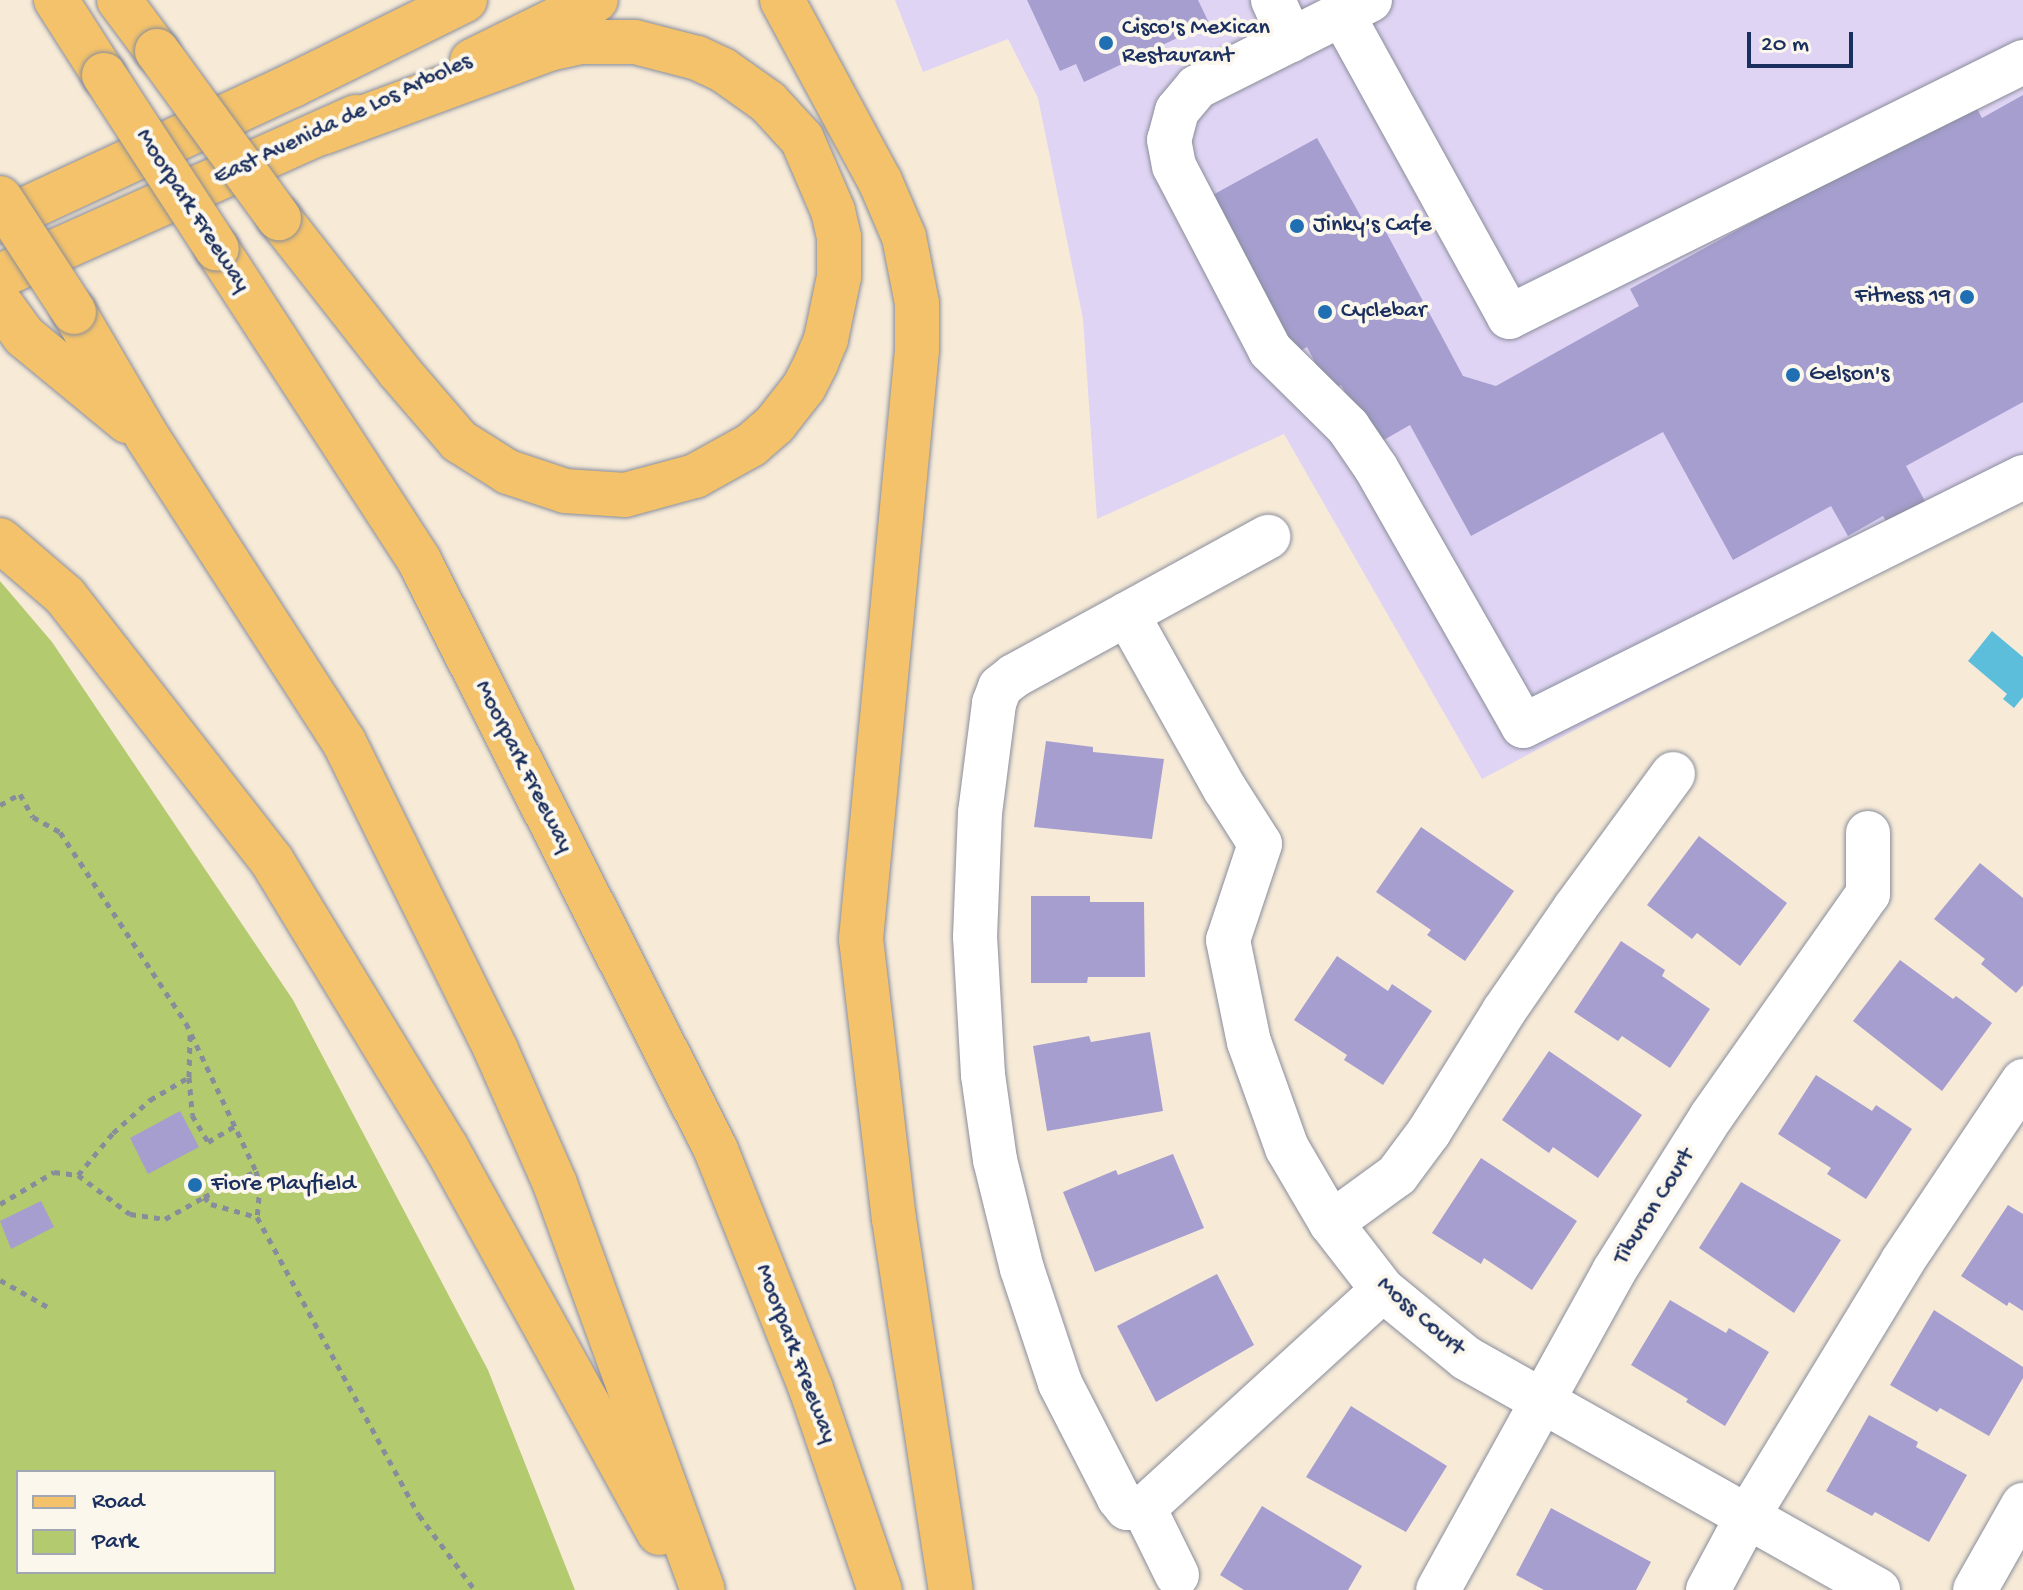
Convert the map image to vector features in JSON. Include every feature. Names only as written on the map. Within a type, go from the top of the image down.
[{"type":"main road","name":"Moorpark Freeway","points":[[56,0],[419,560],[716,1150],[811,1389],[880,1590]]},
{"type":"main road","points":[[119,0],[279,218],[452,435],[474,453],[508,472],[565,491],[625,495],[664,487],[709,469],[751,445],[775,424],[804,387],[816,363],[826,339],[839,277],[839,237],[833,211],[802,139],[768,102],[723,70],[697,58],[635,42],[581,42],[549,49],[322,133]]},
{"type":"main road","points":[[0,221],[293,85],[465,0]]},
{"type":"main road","name":"East Avenida de Los Arboles","points":[[0,276],[322,133],[596,0]]},
{"type":"main road","points":[[782,0],[880,181],[904,237],[917,303],[917,350],[861,939],[894,1219],[951,1590]]},
{"type":"main road","points":[[0,198],[74,312],[148,438],[344,742],[496,1050],[555,1184],[703,1590]]},
{"type":"main road","points":[[12,320],[148,438]]},
{"type":"main road","points":[[0,540],[65,596],[272,861],[446,1147],[690,1590]]},
{"type":"street","points":[[1273,0],[1291,40]]},
{"type":"street","points":[[2023,62],[1509,317],[1356,7],[1197,87],[1177,111],[1169,140],[1174,166],[1270,350],[1348,427],[1376,468],[1523,726],[2023,477]]},
{"type":"street","points":[[1268,537],[1000,687],[994,703],[980,813],[975,937],[977,1006],[995,1160],[1022,1269],[1060,1383],[1085,1436],[1127,1508],[1144,1508],[1383,1290]]},
{"type":"street","name":"Moss Court","points":[[1127,614],[1225,789],[1260,844],[1228,940],[1249,1042],[1287,1148],[1331,1223],[1383,1290],[1466,1358],[1746,1519],[1878,1590]]},
{"type":"street","points":[[1331,1223],[1397,1175],[1429,1132],[1557,933],[1673,774]]},
{"type":"street","name":"Tiburon Court","points":[[1438,1590],[1614,1271],[1711,1117],[1868,894],[1868,833]]},
{"type":"street","points":[[1708,1590],[1746,1519],[1902,1262],[2023,1081]]},
{"type":"street","points":[[1975,1590],[2023,1505]]},
{"type":"street","points":[[1144,1508],[1177,1575]]},
{"type":"path","points":[[0,805],[20,794],[33,817],[60,832],[190,1031],[256,1171],[260,1185],[257,1217],[419,1515],[475,1590]]},
{"type":"path","points":[[190,1031],[192,1115],[208,1142],[235,1126]]},
{"type":"path","points":[[78,1175],[113,1133],[150,1100],[189,1077]]},
{"type":"path","points":[[0,1204],[54,1172],[78,1175],[130,1214],[165,1219],[256,1171]]},
{"type":"path","points":[[204,1197],[211,1204],[257,1217]]},
{"type":"path","points":[[0,1280],[48,1307]]},
{"type":"shaded area","points":[[895,0],[2023,0],[2023,494],[1482,779],[1284,434],[1097,519],[1083,319],[1038,98],[1008,39],[923,72]]},
{"type":"green space","name":"Fiore Playfield","points":[[0,581],[52,642],[293,1000],[488,1370],[575,1590],[0,1590]]},
{"type":"water","points":[[1992,631],[2023,657],[2023,697],[2014,708],[2003,699],[2007,694],[1968,661]]},
{"type":"building","name":"Cisco's Mexican Restaurant","points":[[1027,0],[1198,0],[1209,23],[1084,82],[1076,64],[1060,71]]},
{"type":"building","points":[[2023,95],[2023,402],[1906,466],[1926,503],[1888,524],[1883,516],[1848,536],[1831,506],[1733,560],[1663,432],[1471,536],[1410,425],[1375,445],[1341,385],[1330,391],[1307,347],[1295,354],[1209,197],[1317,138],[1365,224],[1378,217],[1463,376],[1496,386],[1639,306],[1630,289],[1973,101],[1982,118]]},
{"type":"building","points":[[1046,741],[1093,747],[1093,752],[1164,759],[1152,839],[1034,827]]},
{"type":"building","points":[[1421,827],[1514,891],[1465,961],[1427,935],[1431,930],[1376,892]]},
{"type":"building","points":[[1699,836],[1787,903],[1740,966],[1697,933],[1692,939],[1647,905]]},
{"type":"building","points":[[1980,863],[2023,898],[2023,985],[2016,993],[1981,964],[1985,959],[1934,919]]},
{"type":"building","points":[[1031,896],[1090,896],[1090,902],[1144,902],[1145,977],[1088,977],[1087,983],[1031,983]]},
{"type":"building","points":[[1621,941],[1665,970],[1662,976],[1710,1009],[1670,1068],[1622,1036],[1618,1041],[1574,1012]]},
{"type":"building","points":[[1337,956],[1388,991],[1392,984],[1432,1011],[1383,1085],[1344,1060],[1347,1055],[1294,1020]]},
{"type":"building","points":[[1900,960],[1992,1023],[1942,1091],[1853,1021]]},
{"type":"building","points":[[1150,1032],[1163,1111],[1047,1131],[1033,1046],[1089,1036],[1091,1042]]},
{"type":"building","points":[[1549,1051],[1642,1115],[1598,1178],[1553,1147],[1549,1153],[1502,1120]]},
{"type":"building","points":[[1816,1075],[1872,1111],[1876,1105],[1912,1129],[1866,1199],[1827,1174],[1831,1168],[1778,1134]]},
{"type":"building","points":[[180,1111],[199,1147],[148,1174],[130,1138]]},
{"type":"building","points":[[1173,1154],[1204,1228],[1095,1272],[1063,1192],[1116,1170],[1118,1175]]},
{"type":"building","points":[[1481,1158],[1577,1221],[1532,1290],[1484,1258],[1481,1264],[1432,1233]]},
{"type":"building","points":[[1741,1182],[1841,1240],[1794,1313],[1699,1248]]},
{"type":"building","points":[[41,1201],[54,1227],[11,1249],[0,1221]]},
{"type":"building","points":[[2008,1205],[2023,1214],[2023,1311],[2009,1302],[2007,1306],[1961,1276]]},
{"type":"building","points":[[1217,1274],[1254,1345],[1156,1402],[1117,1326]]},
{"type":"building","points":[[1670,1300],[1726,1333],[1729,1328],[1769,1352],[1725,1426],[1686,1402],[1688,1399],[1631,1365]]},
{"type":"building","points":[[1934,1310],[2023,1367],[2023,1378],[1989,1436],[1940,1408],[1937,1412],[1890,1385]]},
{"type":"building","points":[[1351,1406],[1447,1466],[1406,1532],[1306,1477]]},
{"type":"building","points":[[1869,1415],[1918,1442],[1916,1447],[1967,1475],[1929,1542],[1875,1512],[1872,1516],[1826,1491]]},
{"type":"building","points":[[1262,1506],[1362,1566],[1348,1590],[1244,1590],[1220,1575]]},
{"type":"building","points":[[1551,1508],[1651,1562],[1636,1590],[1544,1590],[1516,1575]]},
{"type":"place","name":"Cisco's Mexican Restaurant","points":[[1106,43]]},
{"type":"place","name":"Jinky's Cafe","points":[[1297,226]]},
{"type":"place","name":"Fitness 19","points":[[1967,297]]},
{"type":"place","name":"Cyclebar","points":[[1325,312]]},
{"type":"place","name":"Gelson's","points":[[1793,375]]},
{"type":"place","name":"Fiore Playfield","points":[[195,1185]]}]
